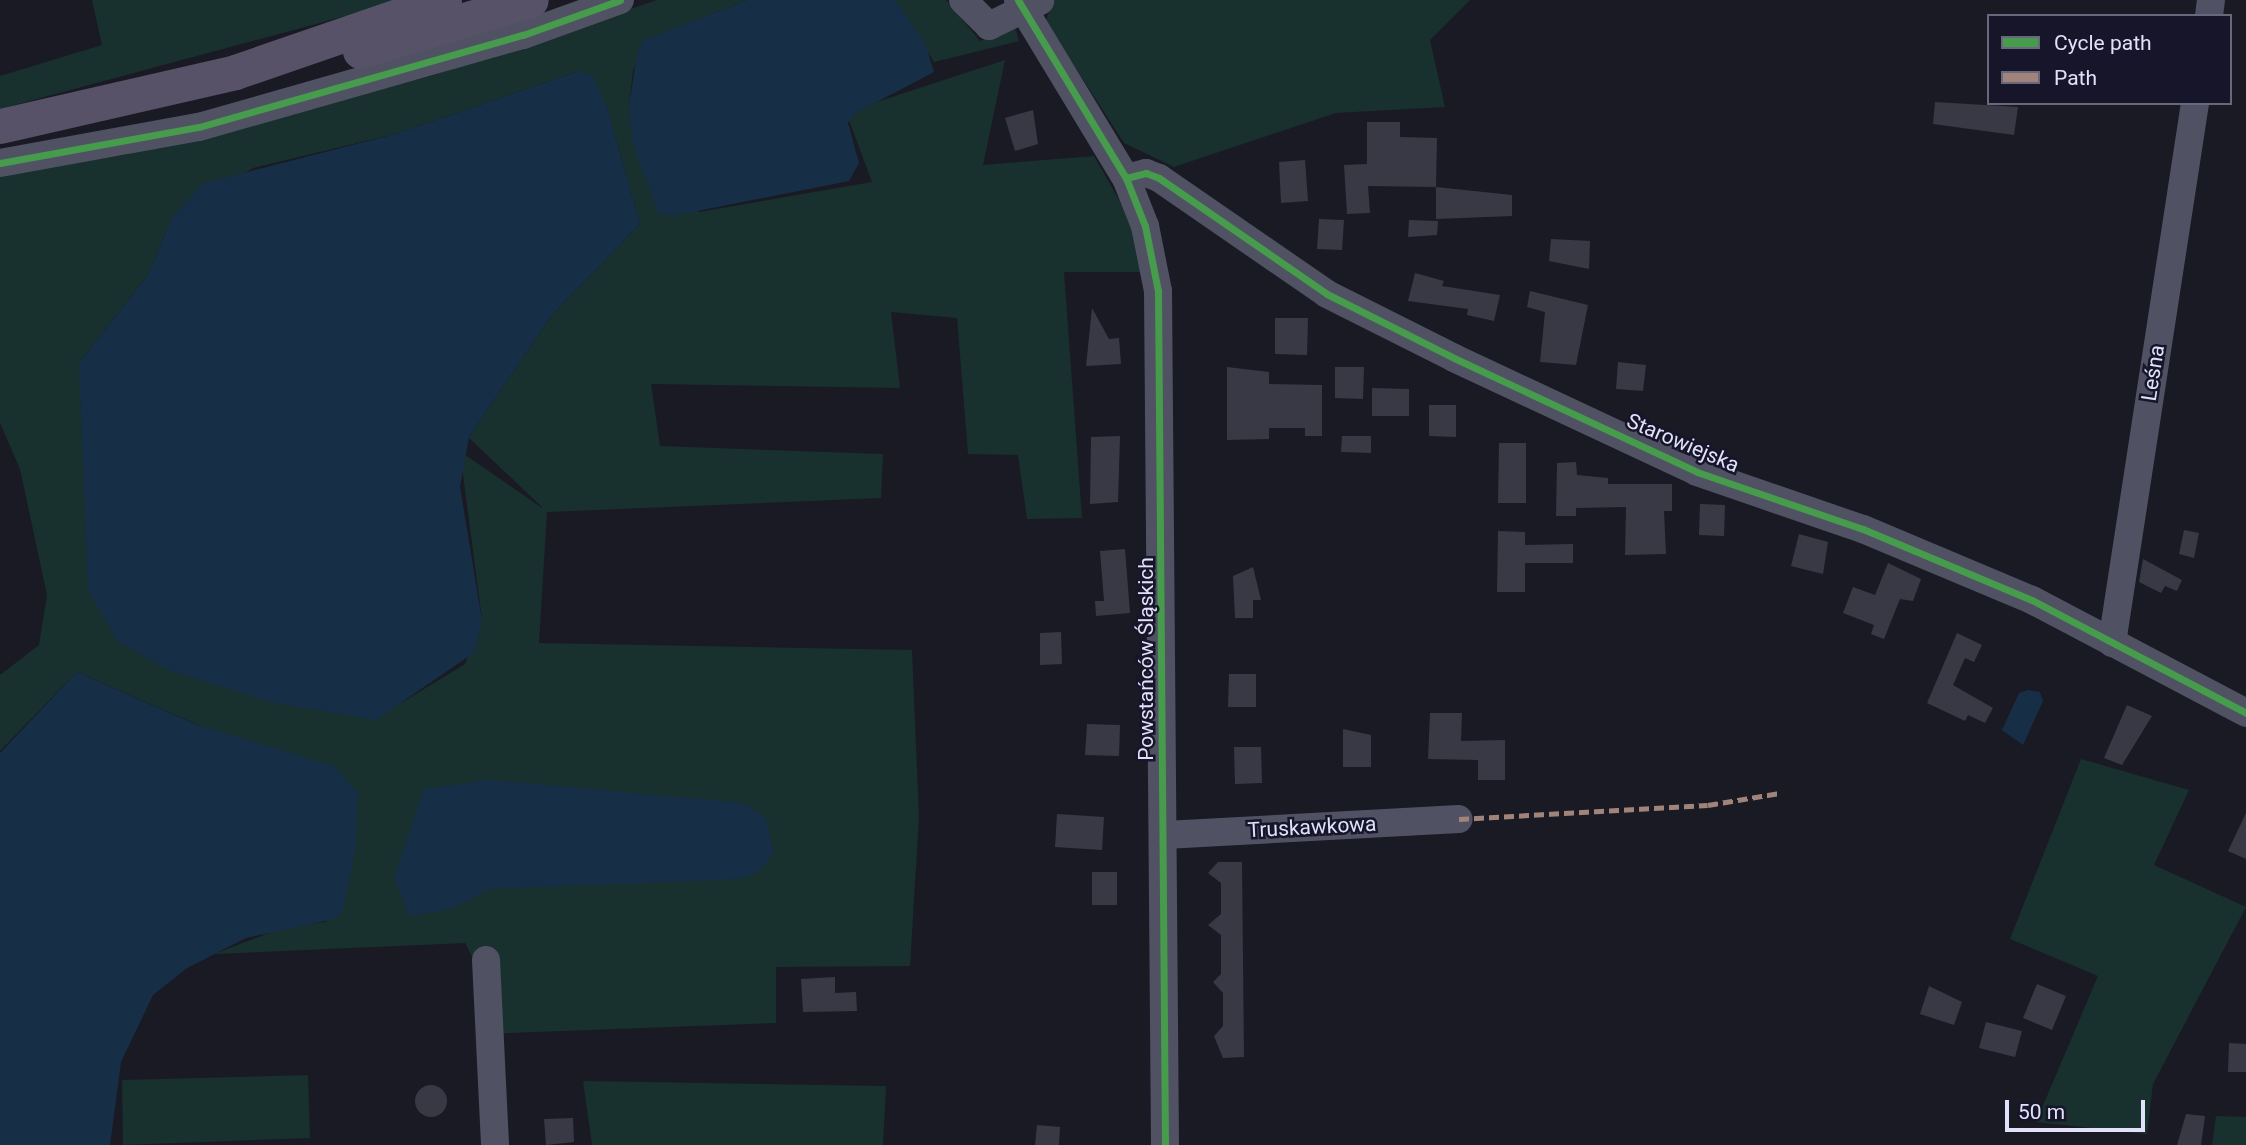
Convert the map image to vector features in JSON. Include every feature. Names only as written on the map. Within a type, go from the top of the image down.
[{"type":"main road","points":[[235,72],[444,0]]},
{"type":"main road","points":[[0,126],[235,72],[333,58],[531,0]]},
{"type":"street","points":[[0,163],[210,124],[523,35],[620,0]]},
{"type":"street","points":[[963,0],[989,26],[1028,4]]},
{"type":"street","name":"Powstańców Śląskich","points":[[1028,4],[1126,178],[1145,226],[1157,291],[1165,835],[1165,1145]]},
{"type":"street","name":"Leśna","points":[[2112,643],[2195,105]]},
{"type":"street","name":"Starowiejska","points":[[1126,178],[1146,173],[1159,178],[1327,294],[1478,370],[1697,472],[1863,529],[2032,600],[2246,713]]},
{"type":"street","name":"Truskawkowa","points":[[1165,835],[1459,819]]},
{"type":"street","points":[[486,960],[495,1145]]},
{"type":"green space","points":[[92,0],[405,0],[0,109],[0,76],[102,45]]},
{"type":"green space","points":[[657,0],[747,0],[645,40],[633,71],[629,105],[699,212],[872,182],[846,112],[1005,60],[983,165],[1094,156],[1135,228],[1144,272],[1064,272],[1082,518],[1027,519],[1018,455],[968,454],[957,318],[891,312],[900,388],[651,384],[660,446],[883,454],[881,498],[547,512],[539,643],[912,650],[919,818],[910,966],[776,967],[776,1023],[480,1034],[475,962],[465,943],[214,954],[287,926],[326,922],[221,735],[77,672],[0,751],[0,675],[39,645],[47,595],[20,469],[0,423],[0,174],[125,155],[431,76]],"holes":[[[579,71],[608,111],[640,224],[552,315],[469,437],[448,450],[462,467],[482,620],[465,664],[401,703],[79,363],[148,275],[172,217],[253,168],[395,134]],[[469,438],[542,507],[542,508],[464,454]]]},
{"type":"green space","points":[[895,0],[946,0],[980,41],[1015,28],[1019,41],[934,62]]},
{"type":"green space","points":[[1052,0],[1470,0],[1430,40],[1445,107],[1336,113],[1174,167],[1124,143],[1046,22]]},
{"type":"green space","points":[[2081,759],[2189,790],[2154,865],[2246,907],[2153,1084],[2147,1134],[2036,1122],[2098,976],[2010,939]]},
{"type":"green space","points":[[308,1075],[310,1138],[123,1145],[122,1080]]},
{"type":"green space","points":[[583,1081],[886,1086],[883,1145],[592,1145]]},
{"type":"green space","points":[[2216,1116],[2246,1117],[2246,1145],[2212,1145]]},
{"type":"water","points":[[747,0],[895,0],[925,43],[934,72],[854,114],[848,123],[859,163],[849,181],[672,216],[658,212],[632,142],[629,105],[637,54],[644,40]]},
{"type":"water","points":[[579,71],[593,76],[608,111],[640,224],[552,315],[469,437],[460,487],[482,620],[475,652],[376,720],[270,702],[168,670],[117,641],[88,589],[79,363],[148,275],[172,217],[204,183],[395,134]]},
{"type":"water","points":[[77,672],[195,724],[334,766],[358,793],[355,852],[343,911],[335,919],[246,938],[187,968],[153,995],[121,1062],[110,1145],[0,1145],[0,753]]},
{"type":"water","points":[[2028,690],[2040,692],[2043,701],[2023,745],[2002,730],[2019,693]]},
{"type":"water","points":[[491,780],[744,803],[766,818],[773,853],[760,871],[739,879],[490,889],[452,909],[409,916],[394,878],[424,789]]},
{"type":"building","points":[[1935,102],[2018,107],[2014,135],[1933,124]]},
{"type":"building","points":[[1033,110],[1038,144],[1015,151],[1005,118]]},
{"type":"building","points":[[1367,122],[1400,122],[1400,137],[1437,138],[1436,187],[1368,186],[1370,213],[1347,214],[1344,165],[1367,164]]},
{"type":"building","points":[[1305,160],[1308,201],[1281,203],[1279,162]]},
{"type":"building","points":[[1436,187],[1512,195],[1512,216],[1436,219]]},
{"type":"building","points":[[1319,219],[1344,220],[1342,250],[1317,249]]},
{"type":"building","points":[[1409,220],[1438,221],[1437,235],[1408,237]]},
{"type":"building","points":[[1551,239],[1590,241],[1589,269],[1549,261]]},
{"type":"building","points":[[1415,273],[1444,281],[1442,286],[1500,295],[1494,321],[1467,315],[1468,309],[1408,301]]},
{"type":"building","points":[[1530,291],[1588,305],[1576,365],[1540,362],[1545,312],[1527,307]]},
{"type":"building","points":[[1092,308],[1109,339],[1119,338],[1121,364],[1086,366]]},
{"type":"building","points":[[1275,318],[1308,318],[1307,355],[1275,354]]},
{"type":"building","points":[[1618,362],[1646,365],[1643,391],[1616,389]]},
{"type":"building","points":[[1227,367],[1269,372],[1269,384],[1322,385],[1322,436],[1305,436],[1305,428],[1269,428],[1269,439],[1227,440]]},
{"type":"building","points":[[1335,367],[1364,367],[1363,399],[1335,398]]},
{"type":"building","points":[[1372,388],[1409,389],[1409,416],[1372,416]]},
{"type":"building","points":[[1429,405],[1456,405],[1456,437],[1429,436]]},
{"type":"building","points":[[1120,436],[1118,502],[1090,504],[1091,437]]},
{"type":"building","points":[[1342,436],[1371,436],[1371,453],[1341,452]]},
{"type":"building","points":[[1499,443],[1526,443],[1526,503],[1498,503]]},
{"type":"building","points":[[1576,462],[1577,475],[1608,478],[1608,484],[1672,484],[1672,511],[1664,511],[1666,554],[1625,555],[1626,507],[1576,508],[1576,516],[1556,516],[1557,463]]},
{"type":"building","points":[[1700,504],[1725,505],[1724,536],[1699,535]]},
{"type":"building","points":[[2184,530],[2199,533],[2194,558],[2179,554]]},
{"type":"building","points":[[1498,531],[1525,532],[1525,545],[1573,544],[1573,563],[1525,563],[1525,592],[1497,592]]},
{"type":"building","points":[[1799,534],[1828,542],[1823,574],[1791,566]]},
{"type":"building","points":[[1125,549],[1130,613],[1096,616],[1095,601],[1104,601],[1100,551]]},
{"type":"building","points":[[2143,559],[2182,580],[2177,591],[2165,586],[2161,593],[2139,582]]},
{"type":"building","points":[[1888,563],[1921,579],[1913,601],[1900,599],[1884,639],[1871,634],[1874,625],[1843,613],[1853,587],[1875,595]]},
{"type":"building","points":[[1253,567],[1261,600],[1253,600],[1253,618],[1235,618],[1233,576]]},
{"type":"building","points":[[1061,632],[1062,664],[1040,665],[1040,633]]},
{"type":"building","points":[[1957,633],[1982,645],[1974,662],[1965,658],[1953,685],[1993,708],[1985,723],[1968,715],[1965,721],[1927,703]]},
{"type":"building","points":[[1229,674],[1256,674],[1256,707],[1228,707]]},
{"type":"building","points":[[2127,705],[2152,716],[2122,765],[2104,758]]},
{"type":"building","points":[[1430,713],[1462,713],[1461,741],[1505,740],[1505,780],[1478,780],[1478,760],[1428,759]]},
{"type":"building","points":[[1087,724],[1120,725],[1119,756],[1085,755]]},
{"type":"building","points":[[1343,729],[1371,735],[1371,767],[1343,767]]},
{"type":"building","points":[[1234,747],[1261,747],[1262,783],[1235,784]]},
{"type":"building","points":[[2246,813],[2246,859],[2228,851]]},
{"type":"building","points":[[1057,814],[1104,817],[1102,850],[1055,847]]},
{"type":"building","points":[[1218,862],[1242,862],[1244,1057],[1223,1058],[1214,1036],[1223,1026],[1223,993],[1213,982],[1221,974],[1221,935],[1208,925],[1221,914],[1221,883],[1208,873]]},
{"type":"building","points":[[1092,872],[1117,872],[1117,905],[1092,905]]},
{"type":"building","points":[[835,977],[835,993],[856,992],[857,1011],[803,1012],[801,979]]},
{"type":"building","points":[[2037,984],[2066,996],[2052,1030],[2023,1018]]},
{"type":"building","points":[[1929,986],[1962,1002],[1954,1025],[1920,1014]]},
{"type":"building","points":[[1986,1022],[2022,1031],[2015,1057],[1979,1048]]},
{"type":"building","points":[[2229,1043],[2246,1044],[2246,1072],[2228,1072]]},
{"type":"building","points":[[431,1085],[442,1090],[447,1101],[442,1112],[431,1117],[420,1112],[415,1101],[420,1090]]},
{"type":"building","points":[[2186,1114],[2205,1116],[2201,1145],[2177,1145]]},
{"type":"building","points":[[573,1118],[574,1142],[546,1145],[544,1119]]},
{"type":"building","points":[[1037,1125],[1060,1127],[1059,1145],[1035,1145]]},
{"type":"marked path","points":[[1459,819],[1708,805],[1780,793]]},
{"type":"cycle path","points":[[0,163],[199,127],[523,35],[620,0]]},
{"type":"cycle path","points":[[1018,0],[1126,178],[1145,226],[1158,291],[1165,1145]]},
{"type":"cycle path","points":[[1126,178],[1146,173],[1159,178],[1327,294],[1454,358],[1697,472],[1863,529],[2032,600],[2246,713]]}]
